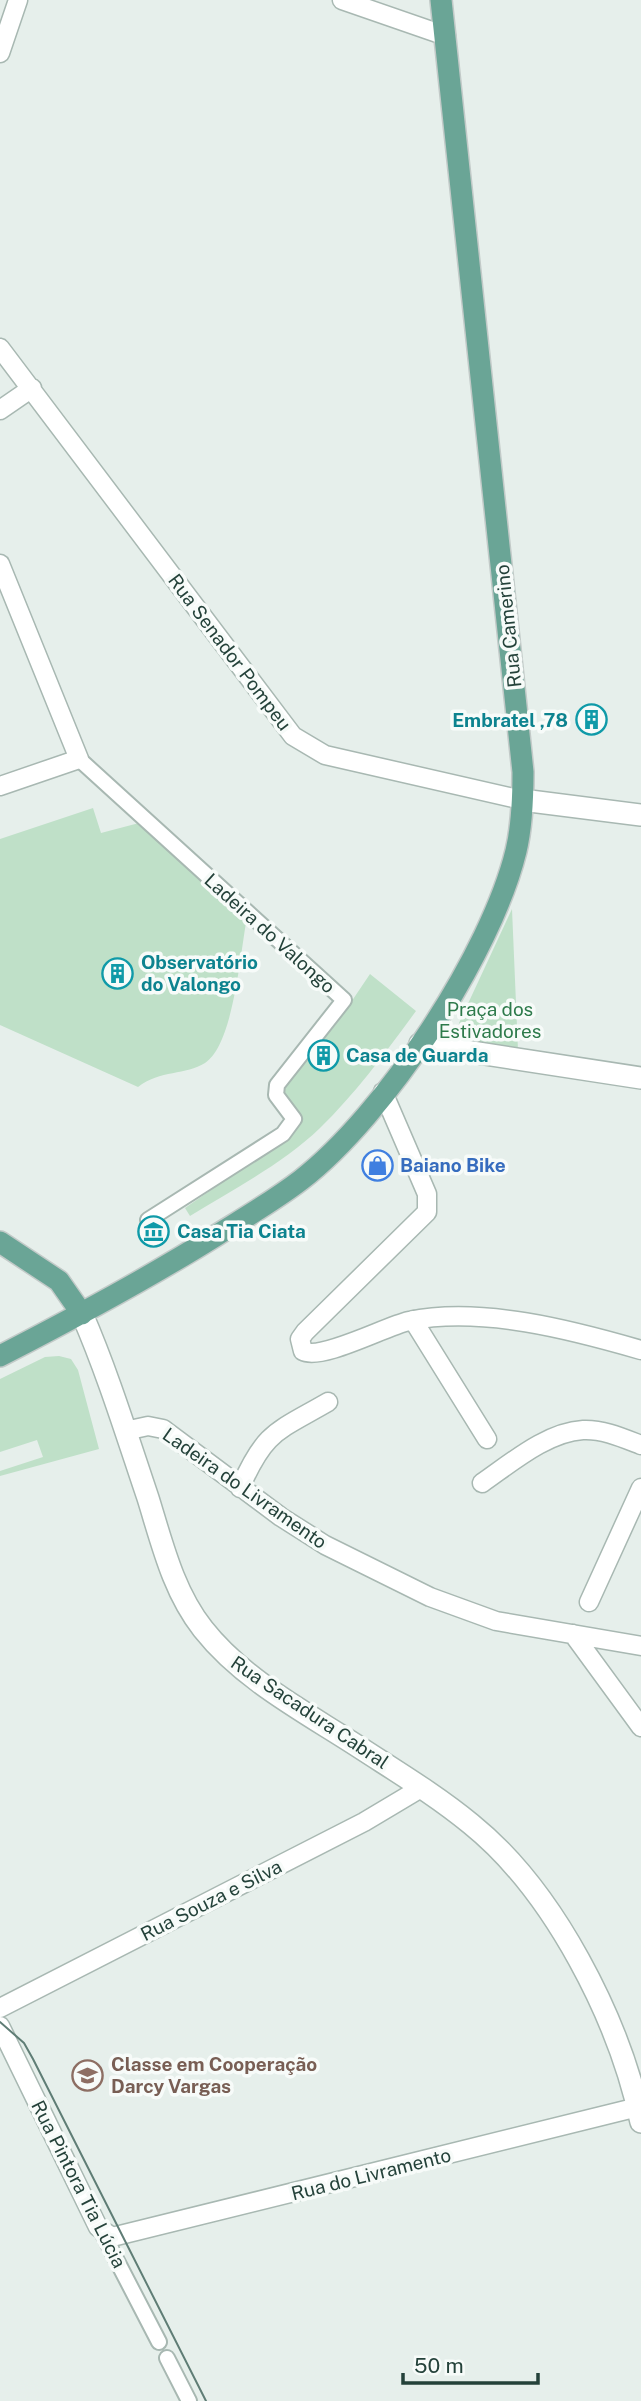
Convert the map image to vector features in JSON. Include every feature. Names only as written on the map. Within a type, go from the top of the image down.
[{"type":"main road","name":"Rua Camerino","points":[[0,1356],[82,1314],[175,1261],[302,1179],[341,1143],[420,1044],[455,990],[492,918],[516,851],[523,772],[441,0]]},
{"type":"main road","name":"Rua Sacadura Cabral","points":[[0,1242],[59,1281],[82,1314]]},
{"type":"street","points":[[0,50],[18,0]]},
{"type":"street","points":[[342,0],[446,36]]},
{"type":"street","name":"Rua Senador Pompeu","points":[[0,348],[293,736],[325,755],[522,800],[641,815]]},
{"type":"street","points":[[0,410],[32,388]]},
{"type":"street","points":[[0,564],[79,759],[0,786]]},
{"type":"street","name":"Ladeira do Valongo","points":[[79,759],[344,1000],[277,1085],[276,1095],[294,1119],[283,1134],[148,1220]]},
{"type":"street","points":[[420,1044],[641,1077]]},
{"type":"street","points":[[383,1092],[427,1194],[427,1212],[305,1332],[300,1339],[303,1351],[318,1354],[390,1326],[413,1320],[473,1318],[523,1321],[577,1331],[641,1350]]},
{"type":"street","name":"Rua Sacadura Cabral","points":[[82,1314],[125,1431],[174,1578],[202,1628],[224,1652],[268,1688],[421,1788],[472,1825],[506,1859],[567,1935],[619,2049],[639,2114]]},
{"type":"street","points":[[413,1320],[487,1439]]},
{"type":"street","points":[[240,1489],[253,1458],[267,1438],[328,1402]]},
{"type":"street","name":"Ladeira do Livramento","points":[[125,1431],[148,1426],[163,1429],[240,1489],[326,1545],[430,1597],[496,1622],[641,1646]]},
{"type":"street","points":[[482,1483],[549,1440],[583,1430],[605,1432],[641,1445]]},
{"type":"street","points":[[589,1602],[641,1488]]},
{"type":"street","points":[[573,1634],[641,1727]]},
{"type":"street","name":"Rua Souza e Silva","points":[[0,2008],[364,1822],[421,1788]]},
{"type":"street","name":"Rua Pintora Tia Lúcia","points":[[0,2026],[159,2342]]},
{"type":"street","points":[[619,2049],[641,2067]]},
{"type":"street","name":"Rua do Livramento","points":[[103,2234],[123,2236],[639,2114]]},
{"type":"street","points":[[167,2358],[189,2401]]},
{"type":"green space","points":[[93,808],[101,833],[139,823],[246,923],[234,999],[215,1053],[198,1067],[155,1078],[138,1087],[0,1025],[0,839]]},
{"type":"green space","name":"Praça dos Estivadores","points":[[512,909],[518,1050],[473,1045],[459,1023]]},
{"type":"green space","points":[[370,974],[416,1011],[393,1042],[346,1101],[306,1141],[274,1165],[190,1216],[185,1208],[270,1149],[302,1119],[283,1097],[283,1087],[337,1023]]},
{"type":"green space","points":[[45,1357],[71,1359],[78,1370],[99,1449],[0,1476],[0,1471],[43,1457],[37,1440],[0,1452],[0,1379]]},
{"type":"tram line","points":[[0,2022],[24,2043],[33,2059],[206,2401]]},
{"type":"place","name":"Embratel ,78","points":[[591,720]]},
{"type":"place","name":"Observatório do Valongo","points":[[118,973]]},
{"type":"place","name":"Casa de Guarda","points":[[323,1055]]},
{"type":"place","name":"Baiano Bike","points":[[377,1165]]},
{"type":"place","name":"Casa Tia Ciata","points":[[154,1231]]},
{"type":"place","name":"Classe em Cooperação Darcy Vargas","points":[[88,2075]]}]
